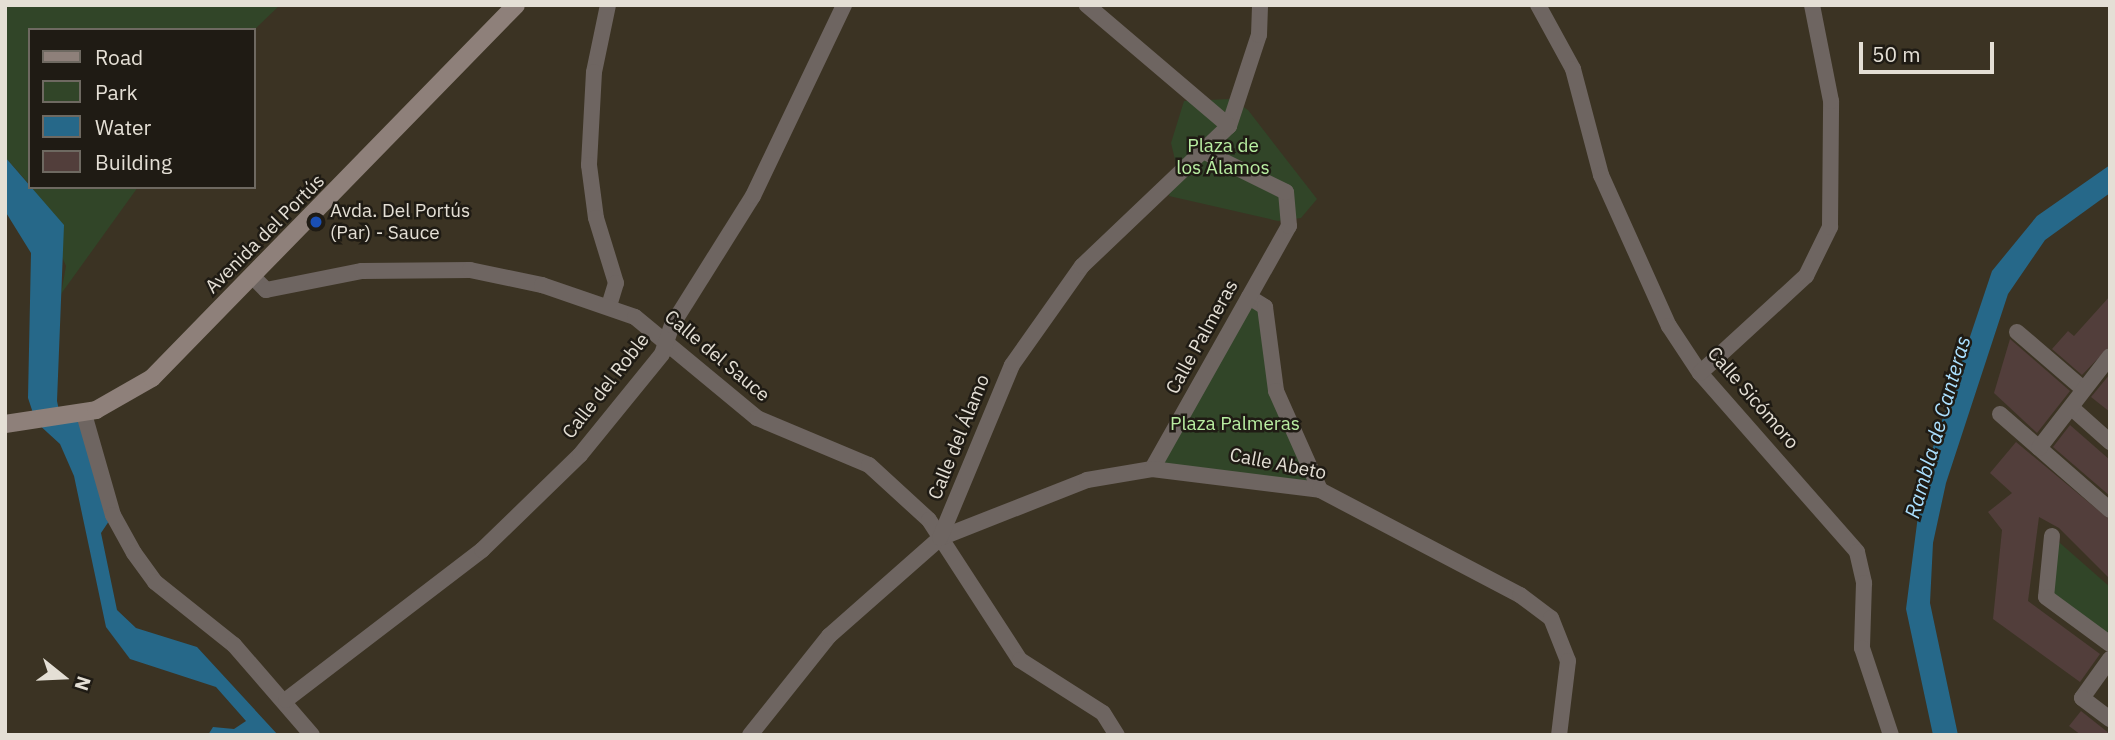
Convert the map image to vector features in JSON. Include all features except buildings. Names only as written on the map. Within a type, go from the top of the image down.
[{"type":"main road","name":"Avenida del Portús","points":[[5,424],[84,414],[117,402],[152,378],[254,278],[516,5]]},
{"type":"street","points":[[608,5],[591,103],[589,165],[596,218],[617,283],[608,306]]},
{"type":"street","name":"Calle del Roble","points":[[286,700],[528,508],[580,455],[668,340],[753,196],[844,5]]},
{"type":"street","points":[[1087,5],[1229,127],[1259,36],[1260,5]]},
{"type":"street","name":"Calle Sicómoro","points":[[1538,5],[1573,69],[1601,175],[1669,326],[1700,373],[1857,552],[1864,583],[1862,648],[1891,735]]},
{"type":"street","points":[[1700,373],[1806,276],[1830,227],[1831,101],[1812,5]]},
{"type":"street","name":"Calle del Álamo","points":[[751,735],[829,636],[940,538],[994,402],[1032,334],[1082,266],[1229,127]]},
{"type":"street","name":"Calle Palmeras","points":[[1152,468],[1289,226],[1286,192],[1205,152]]},
{"type":"street","name":"Calle del Sauce","points":[[254,278],[267,290],[362,271],[447,268],[531,283],[608,306],[668,340],[757,418],[869,465],[940,538],[1020,660],[1103,713],[1117,735]]},
{"type":"street","points":[[1249,297],[1265,307],[1276,391],[1320,490]]},
{"type":"street","points":[[2017,332],[2082,388]]},
{"type":"street","points":[[2039,448],[2073,409],[2082,388],[2110,356]]},
{"type":"street","points":[[2073,409],[2110,442]]},
{"type":"street","points":[[84,414],[113,515],[134,553],[155,582],[234,645],[286,700],[312,735]]},
{"type":"street","points":[[2000,414],[2110,510]]},
{"type":"street","name":"Calle Abeto","points":[[940,538],[1087,480],[1152,468],[1320,490],[1520,595],[1551,618],[1568,661],[1559,735]]},
{"type":"street","points":[[2052,536],[2046,597],[2110,644]]},
{"type":"street","points":[[2110,659],[2082,698],[2110,719]]},
{"type":"green space","points":[[5,5],[280,5],[256,28],[28,28],[28,183],[5,157]]},
{"type":"green space","name":"Plaza de los Álamos","points":[[1231,99],[1248,110],[1317,199],[1301,218],[1278,221],[1169,196],[1177,168],[1171,143],[1184,101]]},
{"type":"green space","points":[[33,189],[137,189],[61,294],[66,266]]},
{"type":"green space","name":"Plaza Palmeras","points":[[1249,297],[1265,307],[1269,351],[1320,490],[1152,469]]},
{"type":"green space","points":[[2052,536],[2110,587],[2110,644],[2046,597]]},
{"type":"water","points":[[5,157],[28,184],[28,189],[33,189],[64,225],[57,401],[61,420],[84,414],[113,515],[101,533],[117,610],[136,628],[197,647],[278,735],[208,735],[213,727],[234,729],[246,721],[216,687],[130,659],[106,627],[74,476],[60,444],[36,422],[28,398],[31,253],[5,211]]},
{"type":"water","points":[[2110,165],[2110,193],[2045,240],[2008,294],[1946,483],[1933,543],[1930,603],[1958,735],[1933,735],[1906,609],[1923,477],[1992,271],[2037,216]]},
{"type":"place","name":"Avda. Del Portús (Par) - Sauce","points":[[316,222]]},
{"type":"water label","name":"Rambla de Canteras","points":[[1937,427]]}]
